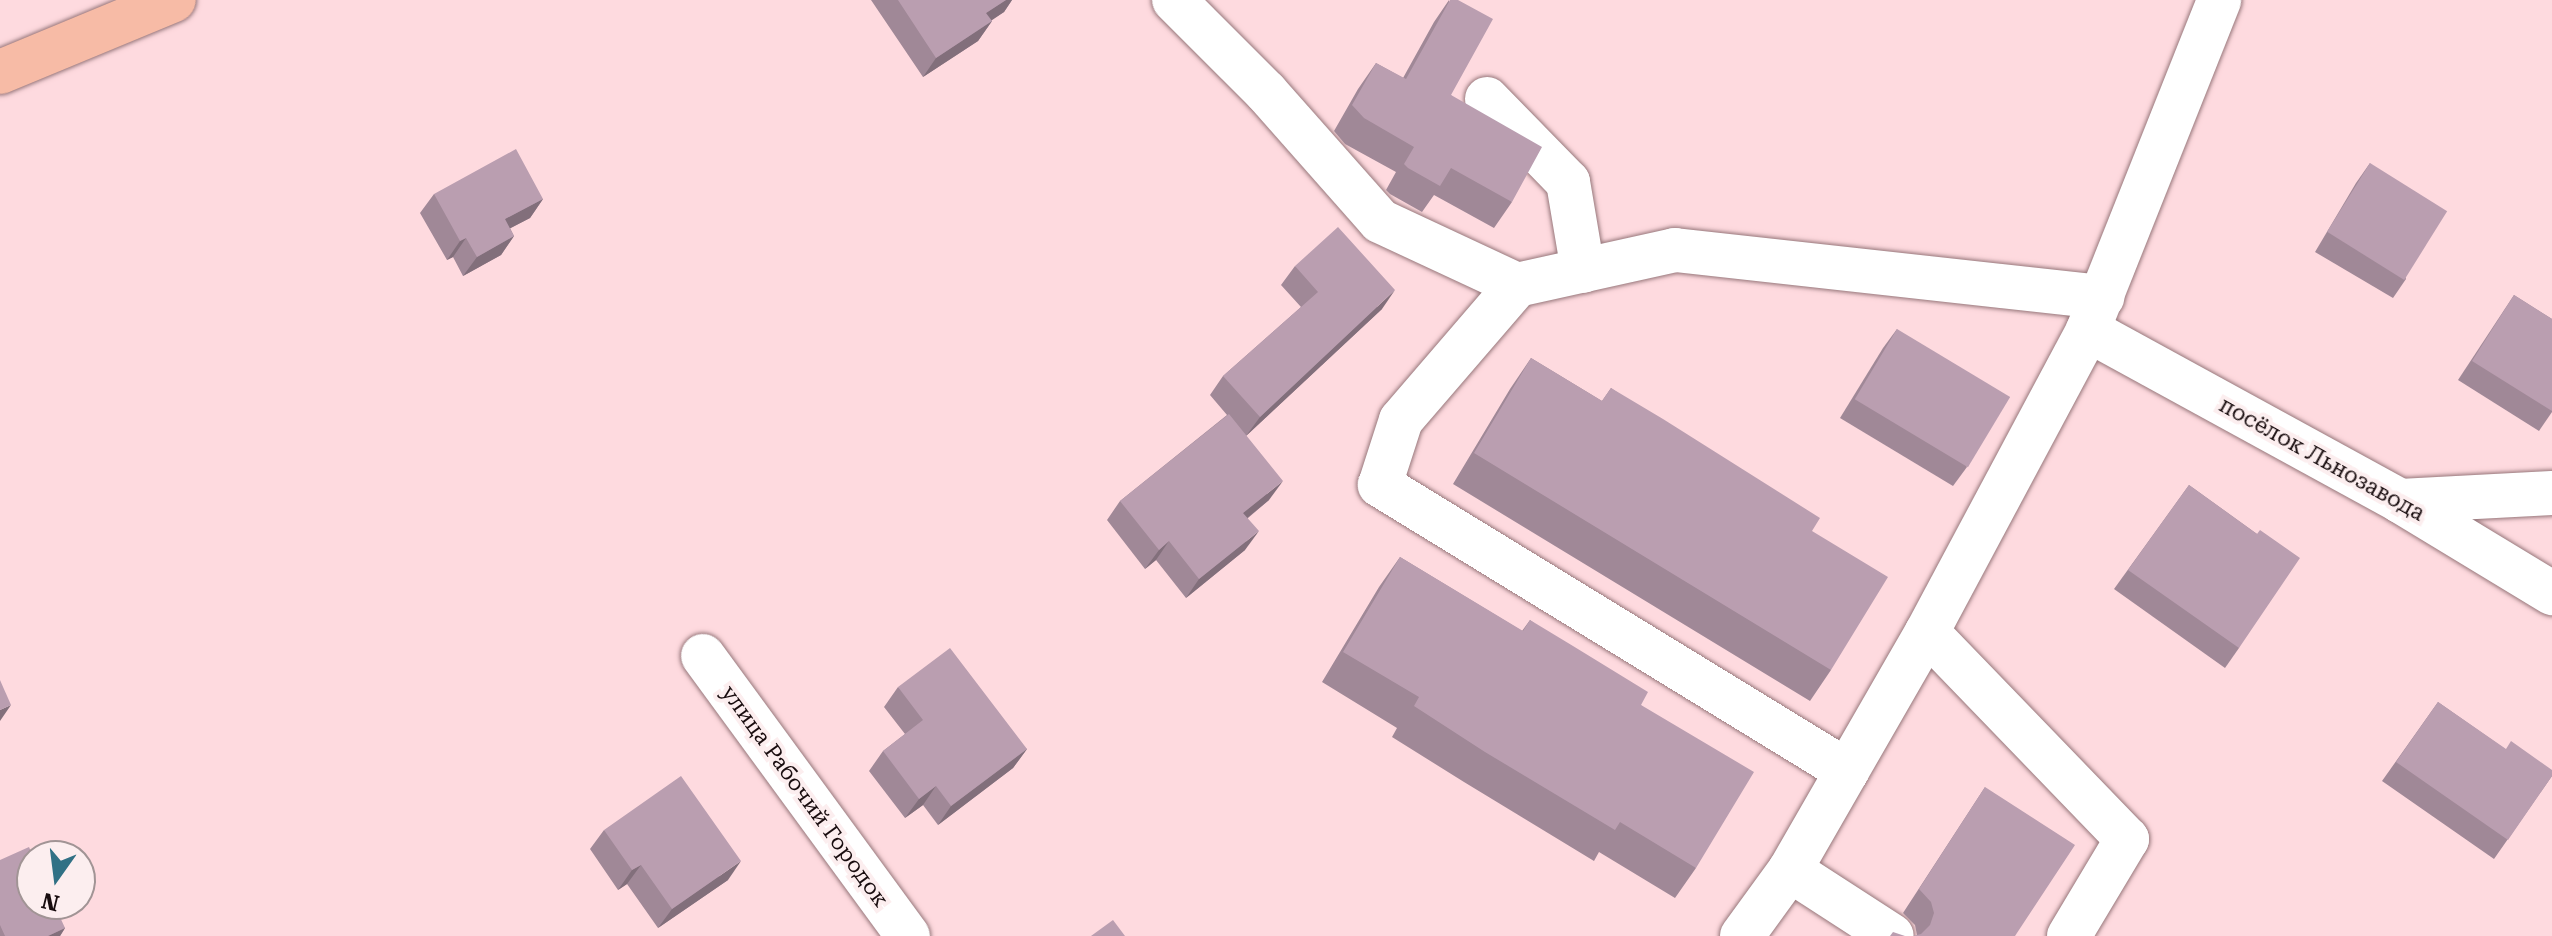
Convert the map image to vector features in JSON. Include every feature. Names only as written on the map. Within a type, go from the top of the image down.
[{"type":"main road","points":[[0,72],[174,0]]},
{"type":"street","points":[[1174,0],[1266,92],[1380,221],[1517,285],[1675,250],[2095,313]]},
{"type":"street","points":[[1742,936],[1790,870],[1927,632],[2095,313],[2219,0]]},
{"type":"street","points":[[1487,99],[1568,182],[1583,271]]},
{"type":"street","points":[[1517,285],[1401,420],[1380,485],[1847,771]]},
{"type":"street","name":"посёлок Льнозавода","points":[[2095,313],[2552,593]]},
{"type":"street","points":[[2400,501],[2552,493]]},
{"type":"street","points":[[1927,632],[2127,839],[2069,936]]},
{"type":"street","name":"улица Рабочий Городок","points":[[703,656],[908,936]]},
{"type":"street","points":[[1790,870],[1892,936]]},
{"type":"building","points":[[898,0],[1006,0],[986,13],[992,21],[936,58]]},
{"type":"building","points":[[1450,0],[1458,0],[1493,19],[1451,95],[1542,147],[1512,202],[1451,168],[1440,186],[1408,168],[1404,164],[1414,147],[1364,118],[1352,105],[1376,63],[1406,79]]},
{"type":"building","points":[[516,149],[543,199],[505,219],[514,236],[477,257],[466,238],[460,241],[434,194]]},
{"type":"building","points":[[2370,163],[2447,211],[2404,280],[2327,232]]},
{"type":"building","points":[[1338,227],[1395,290],[1260,417],[1223,376],[1318,292],[1295,266]]},
{"type":"building","points":[[2514,295],[2552,319],[2552,411],[2472,361]]},
{"type":"building","points":[[1897,329],[2010,397],[1968,467],[1855,399]]},
{"type":"building","points":[[1531,358],[1602,401],[1611,388],[1663,419],[1820,518],[1812,531],[1888,577],[1831,670],[1474,453]]},
{"type":"building","points":[[1229,414],[1283,481],[1243,513],[1259,531],[1199,579],[1169,541],[1159,550],[1120,501]]},
{"type":"building","points":[[2189,485],[2257,534],[2260,530],[2300,558],[2239,648],[2128,570]]},
{"type":"building","points":[[1400,557],[1523,631],[1530,620],[1573,646],[1648,692],[1641,705],[1754,772],[1696,868],[1620,822],[1615,830],[1485,752],[1414,706],[1419,697],[1343,652]]},
{"type":"building","points":[[950,648],[1027,749],[951,806],[936,786],[919,799],[883,751],[923,720],[898,687]]},
{"type":"building","points":[[0,680],[11,705],[0,710]]},
{"type":"building","points":[[2438,702],[2506,749],[2511,741],[2552,770],[2552,776],[2508,840],[2396,762]]},
{"type":"building","points":[[681,776],[741,861],[672,909],[641,865],[632,870],[604,830]]},
{"type":"building","points":[[1985,787],[2075,845],[2015,936],[1913,936],[1921,934],[1930,925],[1934,913],[1931,902],[1919,889]]},
{"type":"building","points":[[16,853],[16,920],[61,920],[65,928],[48,936],[5,936],[0,925],[0,860]]},
{"type":"building","points":[[1113,920],[1125,936],[1091,936]]}]
